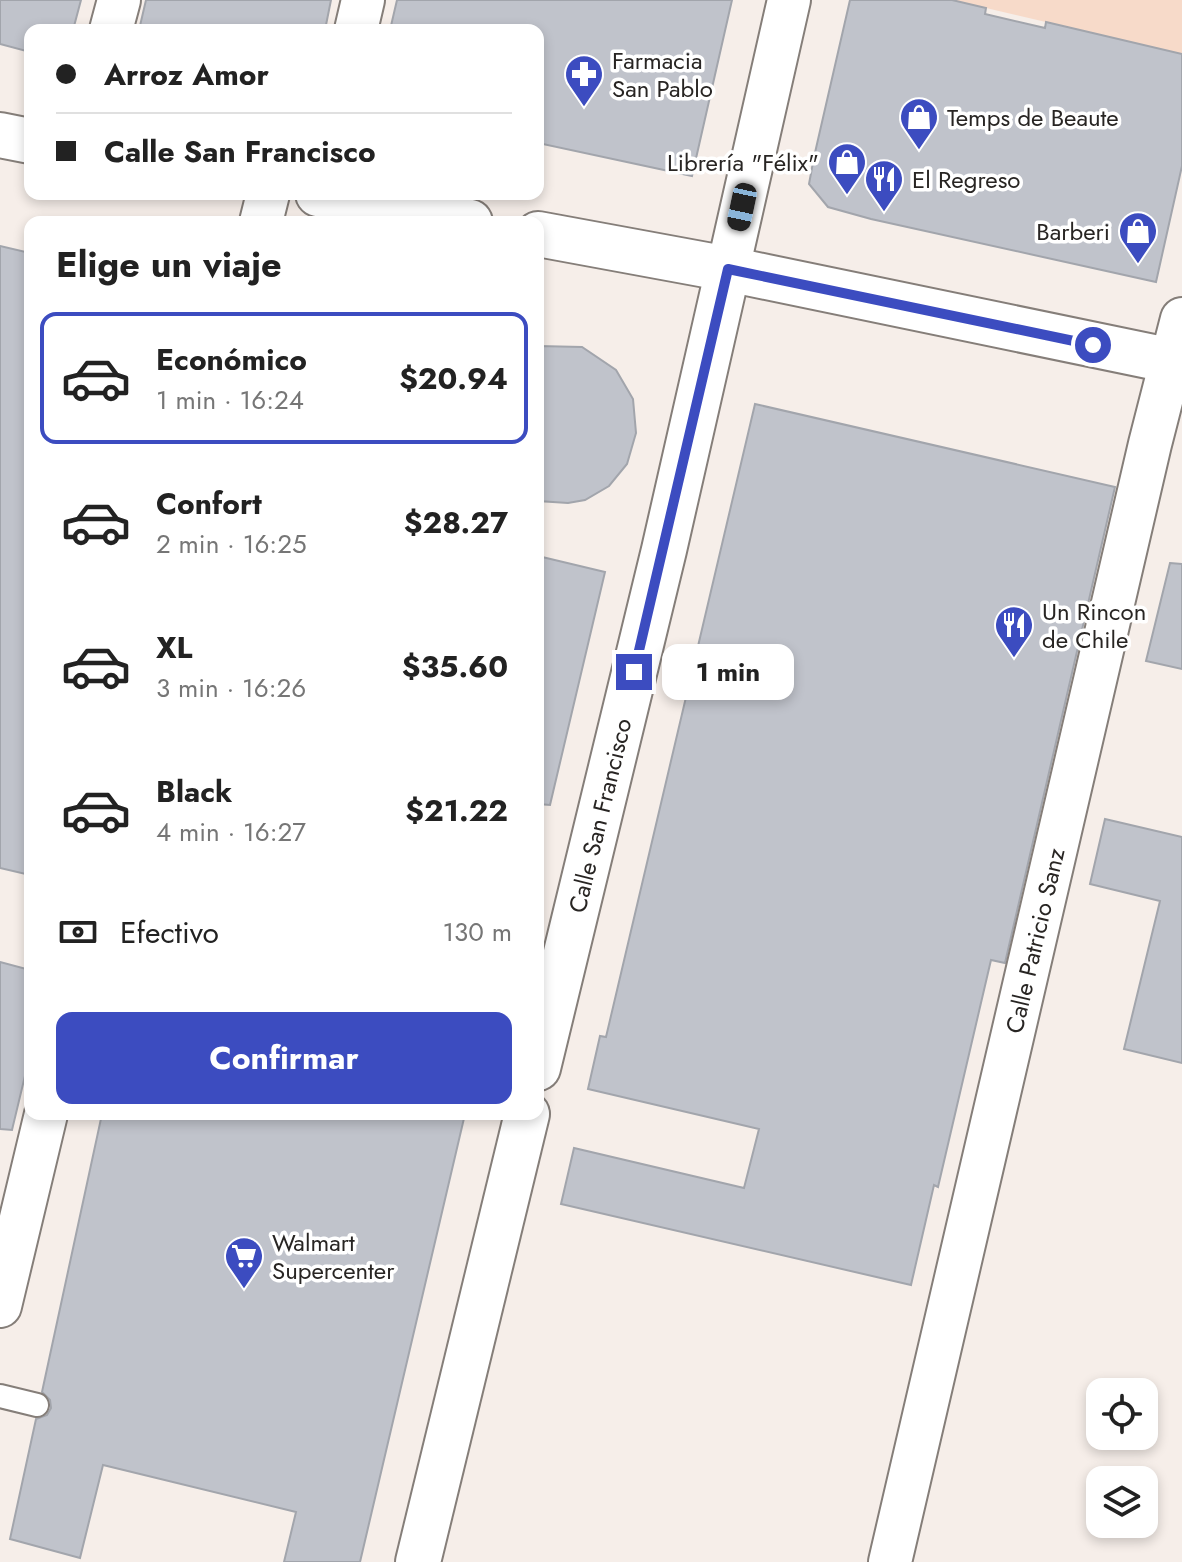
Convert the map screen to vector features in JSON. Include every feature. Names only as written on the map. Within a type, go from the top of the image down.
[{"type":"street","points":[[113,24],[119,0]]},
{"type":"street","points":[[357,24],[363,0]]},
{"type":"street","name":"Calle San Francisco","points":[[544,1043],[664,550],[789,0]]},
{"type":"street","points":[[0,135],[24,140]]},
{"type":"street","points":[[352,200],[438,216]]},
{"type":"street","points":[[544,235],[728,269],[1177,362]]},
{"type":"street","name":"Calle Patricio Sanz","points":[[890,1562],[1150,444],[1177,362],[1182,319]]},
{"type":"street","points":[[0,1306],[45,1120]]},
{"type":"street","points":[[418,1562],[526,1120]]},
{"type":"lane","points":[[0,1396],[37,1405]]},
{"type":"shaded area","points":[[952,0],[1182,0],[1182,54]]},
{"type":"building","points":[[0,0],[81,0],[75,24],[24,24],[24,50],[0,44]]},
{"type":"building","points":[[146,0],[331,0],[326,24],[140,24]]},
{"type":"building","points":[[397,0],[732,0],[692,176],[544,144],[544,24],[391,24]]},
{"type":"building","points":[[850,0],[952,0],[986,8],[985,14],[1045,28],[1046,22],[1182,54],[1182,166],[1156,282],[828,207],[809,184]]},
{"type":"building","points":[[0,246],[24,252],[24,874],[0,868]]},
{"type":"building","points":[[544,346],[582,347],[616,370],[633,399],[636,433],[627,464],[609,486],[585,500],[568,503],[544,501]]},
{"type":"building","points":[[755,404],[1115,487],[1005,963],[991,960],[938,1187],[934,1185],[911,1285],[561,1204],[574,1148],[744,1188],[759,1129],[588,1089],[600,1036],[606,1037]]},
{"type":"building","points":[[544,557],[605,572],[550,805],[544,804]]},
{"type":"building","points":[[1170,563],[1182,564],[1182,669],[1146,661]]},
{"type":"building","points":[[1105,819],[1182,837],[1182,1063],[1124,1049],[1160,901],[1090,884]]},
{"type":"building","points":[[0,962],[24,968],[24,1080],[12,1130],[0,1129]]},
{"type":"building","name":"Walmart Supercenter","points":[[101,1120],[464,1120],[360,1562],[284,1562],[296,1512],[103,1465],[80,1558],[10,1539],[36,1419],[47,1415],[51,1408],[50,1400],[42,1392]]},
{"type":"place","name":"Farmacia San Pablo","points":[[584,108]]},
{"type":"place","name":"Temps de Beaute","points":[[919,151]]},
{"type":"place","name":"Librería \"Félix\"","points":[[847,196]]},
{"type":"place","name":"El Regreso","points":[[884,213]]},
{"type":"place","name":"Barberi","points":[[1138,265]]},
{"type":"place","name":"Un Rincon de Chile","points":[[1014,659]]},
{"type":"place","name":"Walmart Supercenter","points":[[244,1290]]},
{"type":"route","points":[[634,672],[728,269],[1093,345]]}]
